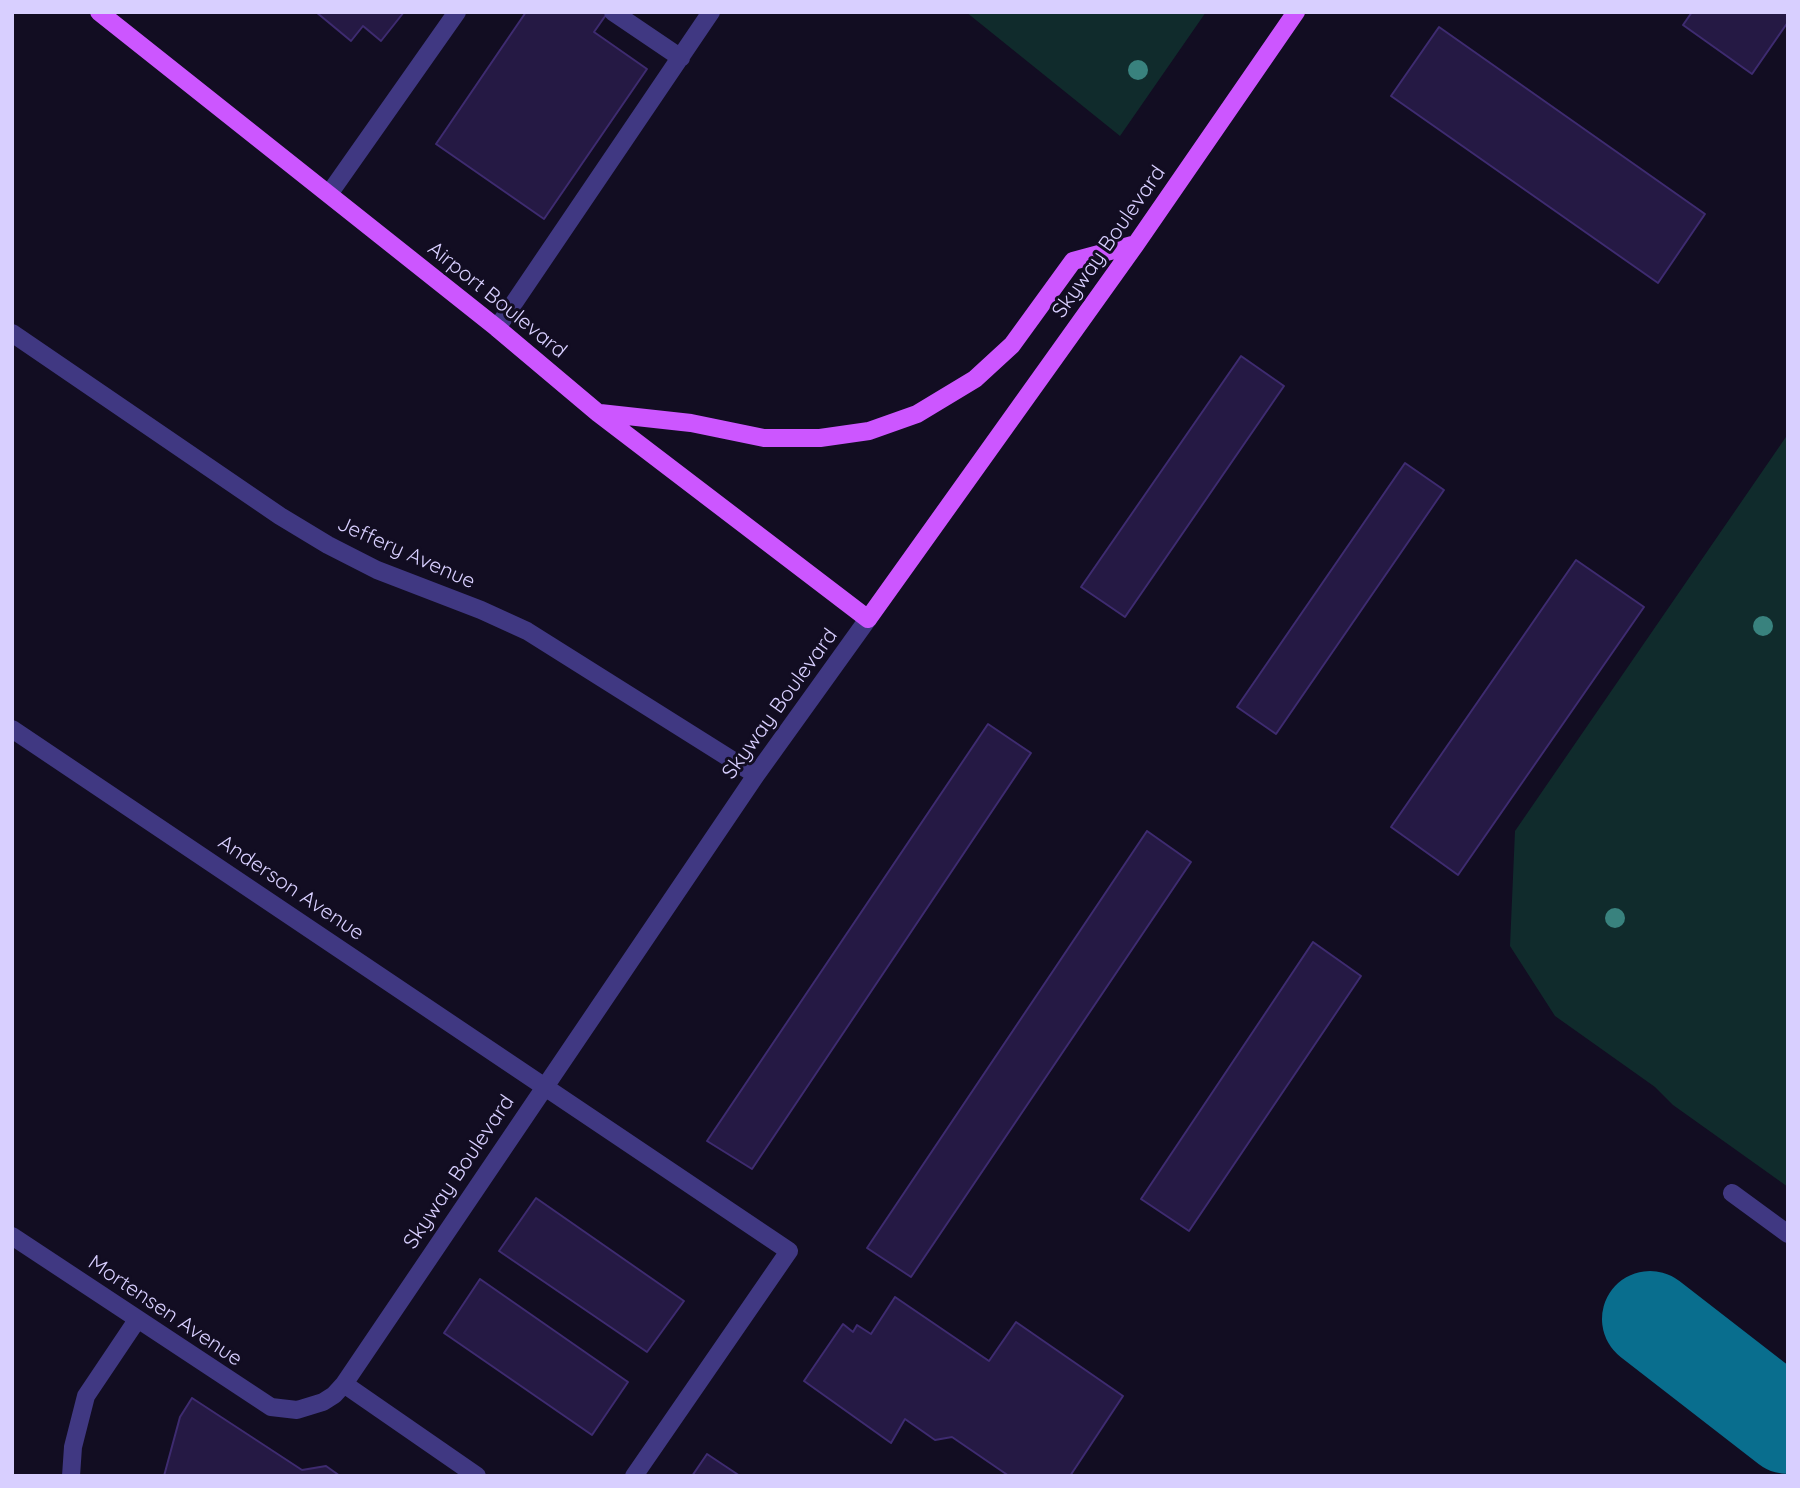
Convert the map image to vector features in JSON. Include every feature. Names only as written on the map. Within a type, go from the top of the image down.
[{"type":"main road","name":"Airport Boulevard","points":[[99,12],[497,328],[598,413],[868,619]]},
{"type":"main road","name":"Skyway Boulevard","points":[[868,619],[1136,244],[1296,12]]},
{"type":"main road","points":[[598,413],[691,423],[764,438],[820,438],[869,431],[917,414],[975,379],[1012,345],[1073,261],[1136,244]]},
{"type":"street","points":[[328,194],[457,12]]},
{"type":"street","points":[[613,12],[681,58]]},
{"type":"street","points":[[497,328],[711,12]]},
{"type":"street","name":"Jeffery Avenue","points":[[12,332],[280,516],[328,545],[377,570],[481,610],[527,631],[756,775]]},
{"type":"street","name":"Skyway Boulevard","points":[[298,1410],[323,1402],[344,1384],[756,775],[868,619]]},
{"type":"street","name":"Anderson Avenue","points":[[12,729],[789,1251],[634,1476]]},
{"type":"street","points":[[1732,1193],[1788,1234]]},
{"type":"street","name":"Mortensen Avenue","points":[[12,1236],[252,1397],[271,1407],[298,1410]]},
{"type":"street","points":[[71,1476],[73,1447],[86,1396],[138,1320]]},
{"type":"street","points":[[344,1384],[477,1476]]},
{"type":"green space","points":[[966,12],[1206,12],[1120,136]]},
{"type":"green space","points":[[1788,434],[1788,1187],[1555,1016],[1510,946],[1515,831]]},
{"type":"building","points":[[316,12],[404,12],[381,41],[363,26],[351,41]]},
{"type":"building","points":[[526,12],[608,12],[594,32],[647,69],[544,219],[436,144]]},
{"type":"building","points":[[1692,12],[1788,12],[1788,22],[1752,74],[1683,25]]},
{"type":"building","points":[[1439,27],[1705,214],[1658,283],[1391,96]]},
{"type":"building","points":[[1241,356],[1284,386],[1125,617],[1081,587]]},
{"type":"building","points":[[1405,463],[1444,490],[1276,734],[1237,707]]},
{"type":"building","points":[[1576,560],[1644,607],[1458,875],[1391,827]]},
{"type":"building","points":[[988,724],[1031,753],[752,1169],[707,1141]]},
{"type":"building","points":[[1147,831],[1191,862],[911,1277],[867,1248]]},
{"type":"building","points":[[1313,942],[1361,976],[1189,1231],[1141,1199]]},
{"type":"building","points":[[536,1198],[684,1301],[647,1352],[499,1251]]},
{"type":"building","points":[[480,1279],[628,1382],[592,1435],[444,1333]]},
{"type":"building","points":[[895,1297],[989,1361],[1016,1322],[1123,1396],[1070,1476],[1009,1476],[952,1437],[935,1440],[905,1419],[891,1443],[804,1381],[843,1324],[853,1332],[857,1325],[871,1334]]},
{"type":"building","points":[[192,1398],[302,1470],[326,1466],[340,1476],[164,1476],[180,1417]]},
{"type":"building","points":[[707,1454],[740,1476],[692,1476]]},
{"type":"taxiway","points":[[1650,1319],[1788,1426]]}]
